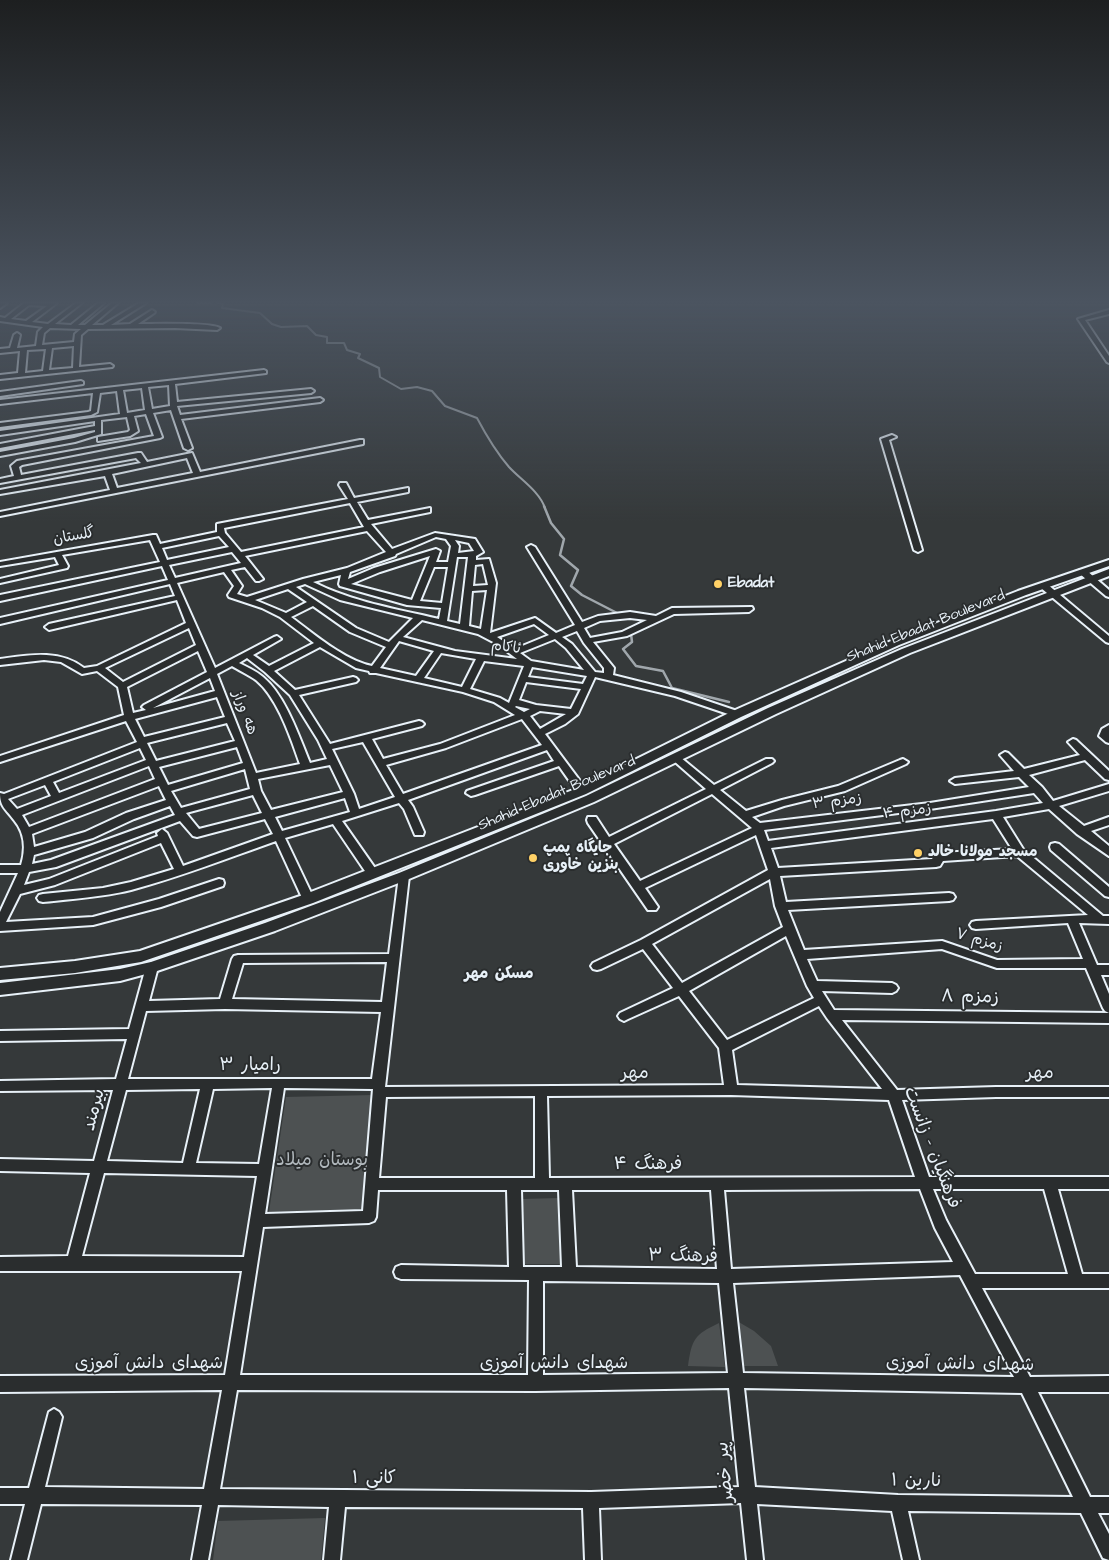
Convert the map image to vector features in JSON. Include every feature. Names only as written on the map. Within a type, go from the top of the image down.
[{"type":"main road","name":"Shahid Ebadat Boulevard","points":[[0,989],[120,975],[152,967],[270,927],[404,876],[590,799],[772,711],[906,651],[1054,593],[1109,562]]},
{"type":"main road","name":"Shahid Ebadat Boulevard","points":[[0,974],[76,967],[141,956],[308,899],[582,790],[737,714],[895,642],[1044,586],[1087,575],[1109,572]]},
{"type":"main road","points":[[895,642],[906,651]]},
{"type":"street","points":[[0,377],[13,376]]},
{"type":"street","points":[[0,402],[232,376]]},
{"type":"street","points":[[0,394],[82,383]]},
{"type":"street","points":[[172,383],[174,406],[188,448]]},
{"type":"street","points":[[18,478],[15,466],[158,437],[149,412],[145,386]]},
{"type":"street","points":[[101,439],[130,434],[134,431],[127,416],[120,389]]},
{"type":"street","points":[[0,446],[174,406],[311,391]]},
{"type":"street","points":[[0,425],[89,414],[94,412],[97,392]]},
{"type":"street","points":[[178,417],[320,400]]},
{"type":"street","points":[[0,433],[98,424]]},
{"type":"street","points":[[0,454],[75,440],[99,433],[98,424]]},
{"type":"street","points":[[892,437],[885,439],[918,550]]},
{"type":"street","points":[[0,514],[360,442]]},
{"type":"street","points":[[40,447],[45,459]]},
{"type":"street","points":[[0,481],[138,455],[146,464]]},
{"type":"street","points":[[0,492],[108,473],[189,455],[198,475]]},
{"type":"street","points":[[108,473],[115,492]]},
{"type":"street","points":[[343,485],[367,525],[392,554]]},
{"type":"street","points":[[158,547],[221,530],[405,490]]},
{"type":"street","points":[[0,598],[166,563],[236,552],[367,525],[427,510]]},
{"type":"street","points":[[221,530],[236,552],[259,579]]},
{"type":"street","points":[[246,600],[346,570],[435,536],[472,541],[479,550],[472,562],[464,628]]},
{"type":"street","name":"هه وراز","points":[[153,537],[213,674],[253,777],[256,791],[308,899]]},
{"type":"street","name":"گلستان","points":[[0,564],[153,537]]},
{"type":"street","points":[[443,621],[455,555],[455,546],[449,538]]},
{"type":"street","points":[[531,547],[587,641],[609,668],[608,677]]},
{"type":"street","points":[[343,584],[436,550],[415,603]]},
{"type":"street","points":[[0,582],[64,566],[57,554]]},
{"type":"street","points":[[455,555],[472,562]]},
{"type":"street","points":[[431,564],[452,567],[486,561],[492,583],[490,587],[487,635]]},
{"type":"street","points":[[0,621],[247,564]]},
{"type":"street","points":[[227,570],[238,586],[232,595],[265,606],[320,644],[359,666],[465,690],[512,705],[576,712]]},
{"type":"street","points":[[343,584],[346,570]]},
{"type":"street","points":[[1087,575],[1109,594]]},
{"type":"street","points":[[306,581],[323,591],[340,597],[443,621],[487,635],[529,664],[512,705]]},
{"type":"street","points":[[343,584],[415,603],[445,606]]},
{"type":"street","points":[[289,586],[353,630],[390,646]]},
{"type":"street","points":[[1044,586],[1109,640]]},
{"type":"street","points":[[468,589],[490,587]]},
{"type":"street","points":[[49,627],[180,596]]},
{"type":"street","points":[[285,618],[314,602]]},
{"type":"street","points":[[587,641],[624,634],[672,611],[749,609]]},
{"type":"street","points":[[514,653],[598,619],[630,615],[657,618]]},
{"type":"street","points":[[373,670],[397,638],[420,617]]},
{"type":"street","points":[[487,635],[535,621],[569,646],[592,674],[576,712],[564,721],[539,733]]},
{"type":"street","points":[[0,662],[45,656],[64,659],[73,663],[82,671],[99,668],[191,624]]},
{"type":"street","name":"ئاکام","points":[[397,638],[439,650],[481,658],[608,677],[678,694],[737,714]]},
{"type":"street","points":[[129,716],[213,674],[277,639]]},
{"type":"street","points":[[268,670],[320,644]]},
{"type":"street","points":[[122,686],[201,646]]},
{"type":"street","points":[[418,680],[439,650]]},
{"type":"street","points":[[248,655],[268,670],[292,693],[334,761],[350,794],[356,814]]},
{"type":"street","points":[[465,690],[481,658]]},
{"type":"street","points":[[233,663],[262,680],[293,735],[306,766]]},
{"type":"street","points":[[99,668],[122,686],[129,716],[171,802],[197,833],[350,794]]},
{"type":"street","points":[[522,679],[586,687]]},
{"type":"street","points":[[292,693],[353,680]]},
{"type":"street","points":[[0,759],[129,716],[220,692]]},
{"type":"street","points":[[512,705],[539,733],[582,790]]},
{"type":"street","points":[[381,763],[443,746],[535,711]]},
{"type":"street","points":[[0,923],[24,869],[29,842],[26,832],[15,814],[1,797],[141,743],[230,719]]},
{"type":"street","points":[[326,748],[420,724]]},
{"type":"street","points":[[366,738],[401,799],[408,807],[419,832]]},
{"type":"street","points":[[15,814],[152,764],[239,742]]},
{"type":"street","points":[[1073,742],[1109,777]]},
{"type":"street","points":[[43,898],[103,892],[131,886],[180,871],[278,836],[401,799],[548,746]]},
{"type":"street","points":[[1005,755],[1051,805],[1109,852]]},
{"type":"street","points":[[966,800],[954,779],[1022,773],[1087,756]]},
{"type":"street","name":"فرهنگیان - زانست","points":[[677,758],[757,828],[774,872],[781,906],[789,929],[813,986],[831,1015],[894,1095],[924,1183],[940,1223],[1026,1385],[1109,1552]]},
{"type":"street","points":[[253,777],[334,761]]},
{"type":"street","points":[[608,842],[768,761]]},
{"type":"street","points":[[471,793],[561,762]]},
{"type":"street","points":[[743,816],[782,803],[841,789],[903,762]]},
{"type":"street","points":[[26,832],[163,785],[248,765]]},
{"type":"street","points":[[47,780],[57,798]]},
{"type":"street","name":"زمزم ۴","points":[[765,845],[996,815],[1051,805],[1109,787]]},
{"type":"street","name":"زمزم ۳","points":[[639,886],[757,828],[930,806],[1038,789]]},
{"type":"street","points":[[0,869],[24,869],[52,864],[159,826],[180,814],[256,791]]},
{"type":"street","points":[[28,853],[89,835],[130,816],[171,802]]},
{"type":"street","points":[[930,806],[940,823]]},
{"type":"street","points":[[996,815],[1019,852],[1105,920]]},
{"type":"street","points":[[336,820],[373,874]]},
{"type":"street","points":[[592,820],[652,907]]},
{"type":"street","points":[[1081,831],[1109,821]]},
{"type":"street","points":[[159,826],[180,871]]},
{"type":"street","points":[[15,891],[51,882],[164,838]]},
{"type":"street","points":[[1055,848],[1109,893]]},
{"type":"street","points":[[597,966],[644,943],[774,872],[936,863],[939,857],[1019,852]]},
{"type":"street","points":[[257,1221],[369,1217],[379,1088],[404,876]]},
{"type":"street","points":[[0,927],[93,921],[160,903],[219,883]]},
{"type":"street","points":[[781,906],[948,897]]},
{"type":"street","points":[[976,925],[1072,919],[1105,920]]},
{"type":"street","points":[[1072,919],[1109,1008]]},
{"type":"street","points":[[624,1016],[680,990],[789,929]]},
{"type":"street","points":[[644,943],[725,1047],[730,1090]]},
{"type":"street","name":"زمزم ۷","points":[[799,955],[942,945],[997,964],[1091,967],[1109,970]]},
{"type":"street","points":[[225,1004],[238,959],[394,958]]},
{"type":"street","name":"بیرمند","points":[[74,1263],[152,967]]},
{"type":"street","points":[[813,986],[892,988]]},
{"type":"street","points":[[725,1047],[821,1000]]},
{"type":"street","points":[[143,1006],[225,1004],[388,1007]]},
{"type":"street","name":"زمزم ۸","points":[[831,1015],[1109,1018]]},
{"type":"street","points":[[0,1036],[135,1034]]},
{"type":"street","points":[[200,1560],[251,1264],[279,1083]]},
{"type":"street","name":"رامیار ۳","points":[[0,1086],[279,1083],[379,1088]]},
{"type":"street","points":[[188,1168],[208,1084]]},
{"type":"street","name":"مهر","points":[[379,1088],[541,1092],[730,1090],[894,1095],[996,1092],[1109,1092]]},
{"type":"street","points":[[541,1092],[542,1183]]},
{"type":"street","points":[[0,1165],[265,1170]]},
{"type":"street","points":[[514,1183],[516,1274]]},
{"type":"street","name":"پیر خضر","points":[[717,1183],[755,1560]]},
{"type":"street","points":[[1049,1183],[1077,1280]]},
{"type":"street","name":"فرهنگ ۴","points":[[372,1184],[1109,1183]]},
{"type":"street","points":[[565,1184],[569,1274]]},
{"type":"street","points":[[0,1264],[251,1264]]},
{"type":"street","name":"فرهنگ ۳","points":[[401,1272],[536,1275],[968,1275],[1109,1280]]},
{"type":"street","points":[[535,1383],[536,1275]]},
{"type":"street","name":"شهدای دانش آموزی","points":[[0,1384],[535,1383],[737,1380],[1026,1385],[1109,1384]]},
{"type":"street","points":[[19,1560],[54,1417]]},
{"type":"street","name":"کانی ۱","points":[[0,1496],[102,1495],[338,1499],[591,1500],[748,1495]]},
{"type":"street","name":"نارین ۱","points":[[748,1495],[898,1502],[1109,1505]]},
{"type":"street","points":[[332,1560],[338,1499]]},
{"type":"street","points":[[591,1500],[593,1560]]},
{"type":"street","points":[[898,1502],[911,1560]]},
{"type":"green space","name":"بوستان میلاد","points":[[373,1095],[362,1209],[269,1212],[286,1097]]},
{"type":"green space","points":[[559,1198],[560,1264],[522,1264],[523,1199]]},
{"type":"green space","points":[[737,1321],[754,1331],[771,1346],[778,1366],[743,1366]]},
{"type":"green space","points":[[719,1323],[725,1367],[688,1366],[691,1350],[696,1339],[704,1331]]},
{"type":"green space","points":[[325,1518],[321,1560],[213,1560],[218,1521]]},
{"type":"waterway","points":[[380,376],[401,389],[417,387],[432,391],[445,406],[477,418],[509,467],[539,496],[544,506]]},
{"type":"waterway","points":[[544,506],[551,523],[564,539],[560,555],[578,570],[571,586],[582,595],[619,614]]},
{"type":"waterway","points":[[631,634],[632,642],[623,649],[636,666],[663,671],[672,688],[729,702]]},
{"type":"place","name":"Ebadat","points":[[718,584]]},
{"type":"place","name":"مسجد مولانا خالد","points":[[918,853]]},
{"type":"place","name":"جایگاه پمپ بنزین خاوری","points":[[533,858]]},
{"type":"district","name":"مسکن مهر","points":[[499,975]]}]
